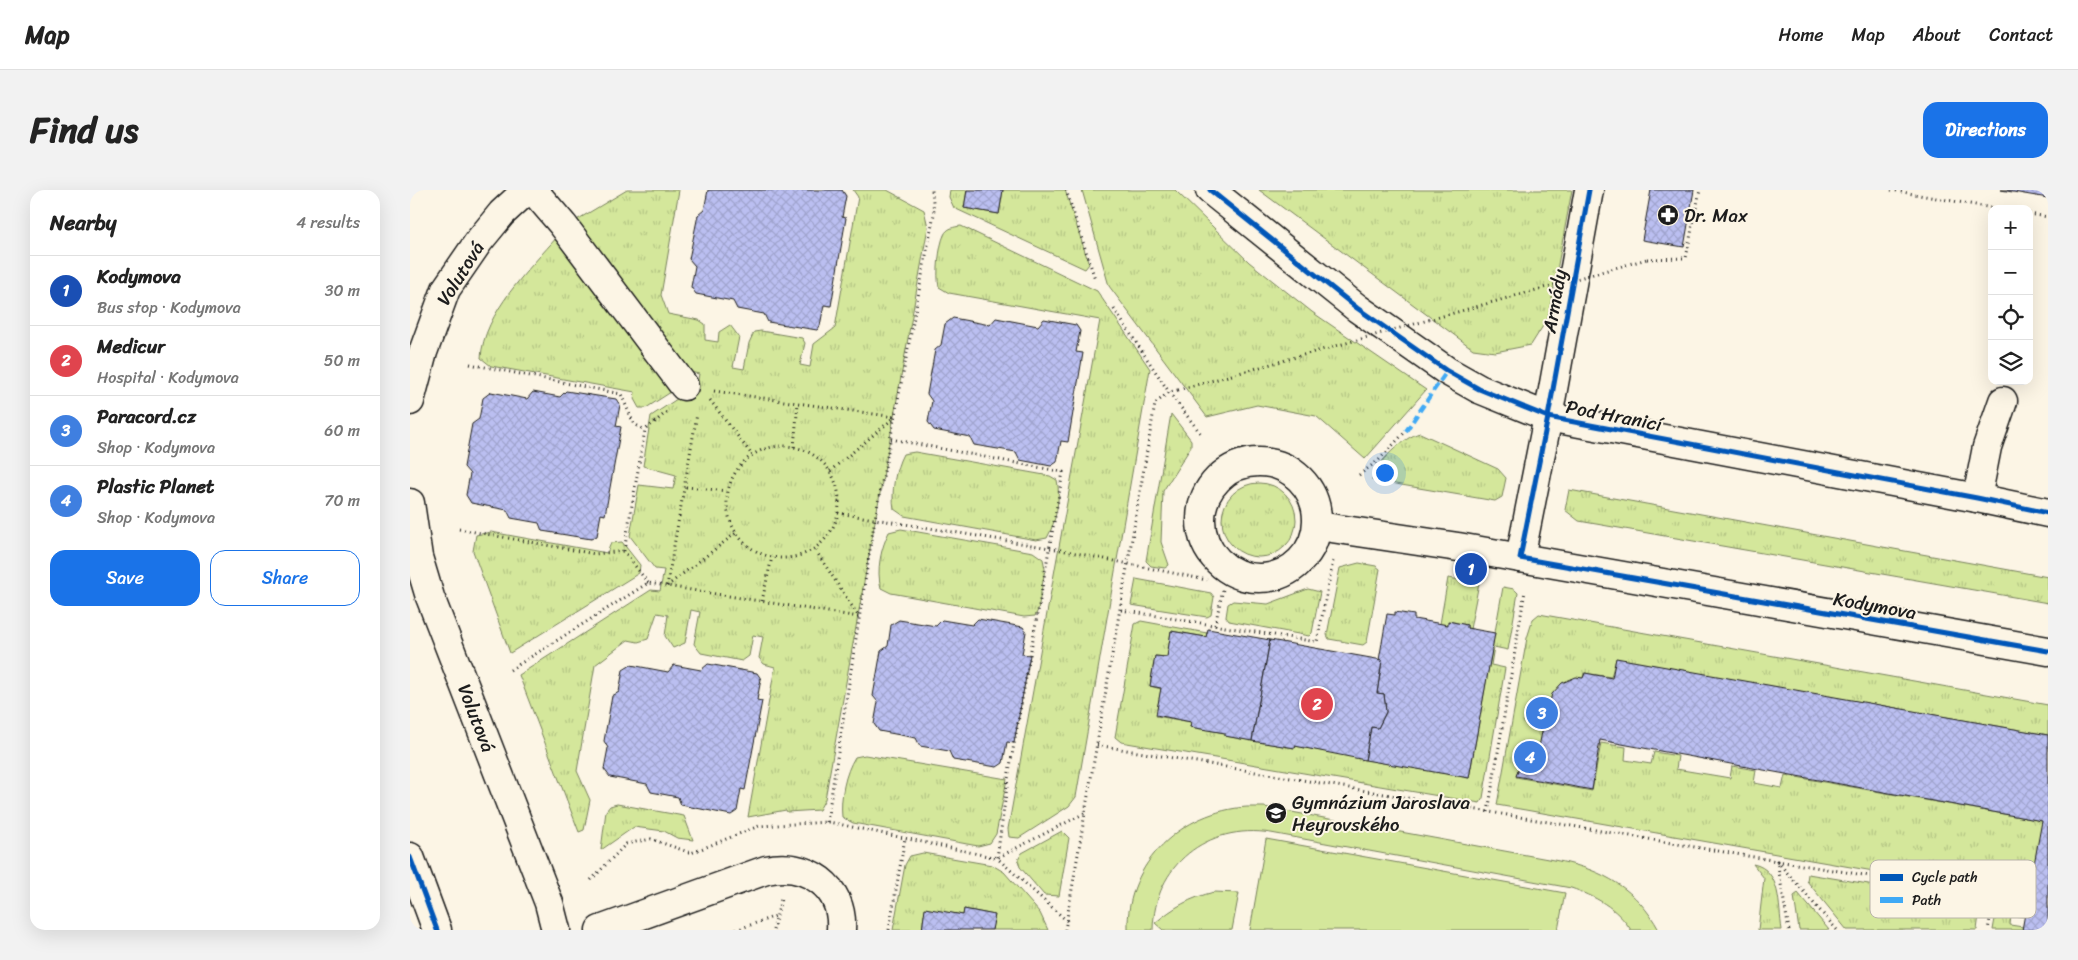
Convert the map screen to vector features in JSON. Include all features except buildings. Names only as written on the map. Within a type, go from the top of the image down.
[{"type":"street","name":"Volutová","points":[[410,401],[423,352],[446,289],[479,240],[502,213],[527,190]]},
{"type":"street","points":[[533,190],[563,225],[687,394]]},
{"type":"street","name":"Pod Hranicí","points":[[1210,190],[1357,308],[1447,370],[1478,389],[1548,417],[2048,513]]},
{"type":"street","name":"Armády","points":[[1525,559],[1548,417],[1589,190]]},
{"type":"street","points":[[1977,498],[1987,447],[2003,401]]},
{"type":"street","points":[[1255,462],[1275,464],[1293,472],[1308,487],[1316,506],[1318,526],[1313,544],[1303,559],[1290,571],[1272,578],[1254,579],[1236,575],[1221,565],[1209,550],[1202,534],[1201,515],[1206,496],[1218,479],[1235,467],[1255,462]]},
{"type":"street","name":"Volutová","points":[[410,503],[418,557],[430,597],[549,903],[556,930]]},
{"type":"street","name":"Kodymova","points":[[1318,526],[1525,559],[2048,651]]},
{"type":"street","points":[[410,857],[438,930]]},
{"type":"street","points":[[600,930],[766,870],[789,867],[810,873],[828,888],[836,898],[841,911],[841,930]]},
{"type":"path","points":[[827,822],[875,518],[934,214],[932,190]]},
{"type":"path","points":[[1066,190],[1095,279]]},
{"type":"path","points":[[1065,930],[1155,404],[1169,392],[1647,259],[1686,258],[1700,190]]},
{"type":"path","points":[[1891,190],[1988,207]]},
{"type":"path","points":[[2033,215],[2048,217]]},
{"type":"path","points":[[1114,309],[1169,392],[1201,434]]},
{"type":"path","points":[[470,364],[621,394],[634,424],[645,430]]},
{"type":"path","points":[[687,394],[752,455]]},
{"type":"path","points":[[667,586],[686,487],[687,394]]},
{"type":"path","points":[[648,583],[624,551],[645,430],[687,394],[798,403],[894,417]]},
{"type":"path","points":[[794,446],[798,403]]},
{"type":"path","points":[[830,471],[894,417]]},
{"type":"path","points":[[1359,475],[1380,460],[1406,431]]},
{"type":"path","points":[[891,439],[1063,472],[1009,772],[997,858]]},
{"type":"path","points":[[794,446],[820,459],[830,471],[839,498],[838,513],[834,527],[825,539],[814,548],[801,555],[787,558],[772,557],[758,552],[746,544],[736,533],[727,505],[728,490],[733,476],[741,464],[752,455],[765,448],[794,446]]},
{"type":"path","points":[[686,487],[728,490]]},
{"type":"path","points":[[838,513],[1050,548],[1207,580]]},
{"type":"path","points":[[459,529],[595,554],[624,551]]},
{"type":"path","points":[[667,586],[736,533]]},
{"type":"path","points":[[814,548],[859,617]]},
{"type":"path","points":[[762,601],[772,557]]},
{"type":"path","points":[[1488,812],[1525,559]]},
{"type":"path","points":[[1121,610],[1317,642],[1334,561]]},
{"type":"path","points":[[510,670],[648,583],[859,617]]},
{"type":"path","points":[[1215,625],[1223,589]]},
{"type":"path","points":[[1097,745],[1870,876]]},
{"type":"path","points":[[997,858],[1086,813]]},
{"type":"path","points":[[591,880],[626,844],[651,839],[690,853],[759,826],[827,822],[997,858],[1066,921]]},
{"type":"path","points":[[889,930],[905,838]]},
{"type":"path","points":[[1777,861],[1789,930]]},
{"type":"path","points":[[1777,861],[1837,930]]},
{"type":"path","points":[[736,930],[776,916]]},
{"type":"green space","points":[[627,190],[679,190],[661,295],[668,314],[699,320],[705,324],[705,340],[718,342],[719,332],[730,325],[739,337],[733,367],[744,369],[749,343],[754,332],[761,331],[802,338],[805,343],[800,365],[810,367],[814,344],[835,328],[858,197],[853,190],[887,190],[924,210],[928,227],[825,799],[819,810],[787,812],[786,810],[748,817],[775,667],[764,664],[759,658],[763,637],[753,635],[749,656],[742,661],[701,653],[694,644],[700,612],[691,610],[685,643],[673,648],[665,636],[668,615],[657,613],[648,639],[638,642],[628,640],[595,665],[577,771],[590,800],[584,830],[579,832],[519,675],[651,590],[660,591],[664,570],[655,569],[630,536],[639,485],[673,489],[676,475],[643,466],[651,416],[686,393],[695,395],[699,374],[690,372],[575,221]]},
{"type":"green space","points":[[950,190],[967,190],[964,208],[999,214],[1003,190],[1065,190],[1089,264],[1085,269],[954,208],[949,197]]},
{"type":"green space","points":[[1082,190],[1175,190],[1249,262],[1312,312],[1426,390],[1365,459],[1316,416],[1257,405],[1207,417],[1109,286]]},
{"type":"green space","points":[[1259,190],[1572,190],[1548,318],[1531,345],[1495,352],[1473,349]]},
{"type":"green space","points":[[961,226],[1097,291],[1150,369],[1076,797],[1069,806],[1019,838],[1009,837],[1008,829],[1100,320],[949,293],[939,287],[938,268],[942,240],[949,229]]},
{"type":"green space","points":[[558,236],[672,385],[671,392],[646,408],[639,408],[634,399],[635,392],[491,366],[481,358],[484,341],[499,308],[522,277]]},
{"type":"green space","points":[[1171,414],[1191,440],[1191,447],[1163,491],[1161,542],[1169,565],[1165,568],[1151,566],[1146,561]]},
{"type":"green space","points":[[1420,433],[1498,469],[1506,478],[1502,497],[1495,501],[1372,480],[1374,473],[1391,452],[1413,435]]},
{"type":"green space","points":[[915,452],[1050,476],[1057,480],[1057,509],[1047,538],[1036,540],[904,516],[894,509],[894,481],[903,454]]},
{"type":"green space","points":[[1259,483],[1280,489],[1290,499],[1296,520],[1290,541],[1280,551],[1259,557],[1238,551],[1228,541],[1222,520],[1228,499],[1238,489]]},
{"type":"green space","points":[[1569,490],[2048,577],[2048,603],[1579,521],[1565,510]]},
{"type":"green space","points":[[901,529],[1033,552],[1043,559],[1045,569],[1038,610],[1035,616],[1024,617],[891,593],[881,588],[879,567],[884,545],[889,532]]},
{"type":"green space","points":[[491,532],[607,553],[611,543],[622,542],[640,565],[639,573],[510,653],[473,551],[476,535]]},
{"type":"green space","points":[[1359,563],[1376,566],[1380,569],[1367,642],[1363,645],[1329,639],[1327,635],[1340,568]]},
{"type":"green space","points":[[1448,578],[1479,583],[1470,629],[1467,628],[1467,625],[1449,621],[1448,625],[1440,624]]},
{"type":"green space","points":[[1136,579],[1211,593],[1214,597],[1211,615],[1207,617],[1131,605]]},
{"type":"green space","points":[[1503,587],[1514,589],[1518,593],[1508,650],[1494,647],[1491,665],[1505,668],[1483,798],[1480,803],[1121,742],[1115,737],[1135,624],[1141,621],[1207,633],[1206,637],[1171,631],[1167,657],[1155,656],[1150,686],[1161,689],[1156,716],[1191,722],[1190,727],[1225,733],[1225,736],[1294,748],[1295,746],[1469,778]]},
{"type":"green space","points":[[1308,589],[1320,592],[1312,633],[1309,636],[1229,621],[1226,617],[1228,604],[1233,601],[1268,604]]},
{"type":"green space","points":[[1539,614],[2048,705],[2048,735],[1616,659],[1611,677],[1584,673],[1583,678],[1550,701],[1534,727],[1545,729],[1541,753],[1525,750],[1516,777],[1592,791],[1601,743],[1626,747],[1625,760],[1651,764],[1654,752],[1678,756],[1676,769],[1730,778],[1732,766],[1756,770],[1754,783],[1782,788],[1785,775],[2043,821],[2036,861],[1870,860],[1870,870],[1497,805],[1527,638],[1533,619]]},
{"type":"green space","points":[[865,755],[1007,779],[996,834],[990,843],[978,846],[853,823],[842,817],[843,794],[848,770],[855,757]]},
{"type":"green space","points":[[617,804],[684,816],[693,840],[677,838],[664,831],[634,827],[601,850],[606,811],[610,806]]},
{"type":"green space","points":[[1247,807],[1264,807],[1575,865],[1604,876],[1629,893],[1640,903],[1659,930],[1631,930],[1619,915],[1605,904],[1571,888],[1271,833],[1248,832],[1226,835],[1206,842],[1188,853],[1174,868],[1163,886],[1156,907],[1153,930],[1128,930],[1130,905],[1137,883],[1148,862],[1163,844],[1201,818],[1223,811]]},
{"type":"green space","points":[[1062,831],[1069,838],[1059,896],[1044,895],[1020,867],[1018,860],[1022,853]]},
{"type":"green space","points":[[1266,839],[1565,893],[1558,930],[1250,930]]},
{"type":"green space","points":[[923,853],[992,865],[1004,872],[1040,913],[1048,930],[992,930],[994,915],[964,909],[963,915],[925,909],[922,930],[893,930],[905,865],[910,856]]},
{"type":"green space","points":[[1753,864],[1769,873],[1774,881],[1779,900],[1782,930],[1758,930],[1764,878]]},
{"type":"green space","points":[[1808,874],[1870,884],[1870,918],[1979,918],[1977,930],[1847,930],[1807,881]]},
{"type":"green space","points":[[1214,892],[1239,893],[1232,930],[1163,930],[1155,923],[1183,904]]},
{"type":"green space","points":[[1798,893],[1829,930],[1799,930],[1794,896]]},
{"type":"green space","points":[[1995,918],[2011,918],[2010,925],[2023,927],[2023,930],[1993,930]]},
{"type":"marked path","points":[[1406,431],[1447,371]]},
{"type":"cycle path","points":[[1210,190],[1357,308],[1447,371],[1479,389],[1548,417],[2048,513]]},
{"type":"cycle path","points":[[1589,190],[1548,417],[1520,558],[2048,651]]},
{"type":"cycle path","points":[[410,857],[437,930]]},
{"type":"place","name":"Dr. Max","points":[[1668,215]]},
{"type":"place","name":"Kodymova","points":[[1471,569]]},
{"type":"place","name":"Medicur","points":[[1317,704]]},
{"type":"place","name":"Paracord.cz","points":[[1542,713]]},
{"type":"place","name":"Plastic Planet","points":[[1530,757]]},
{"type":"place","name":"Gymnázium Jaroslava Heyrovského","points":[[1276,813]]}]
